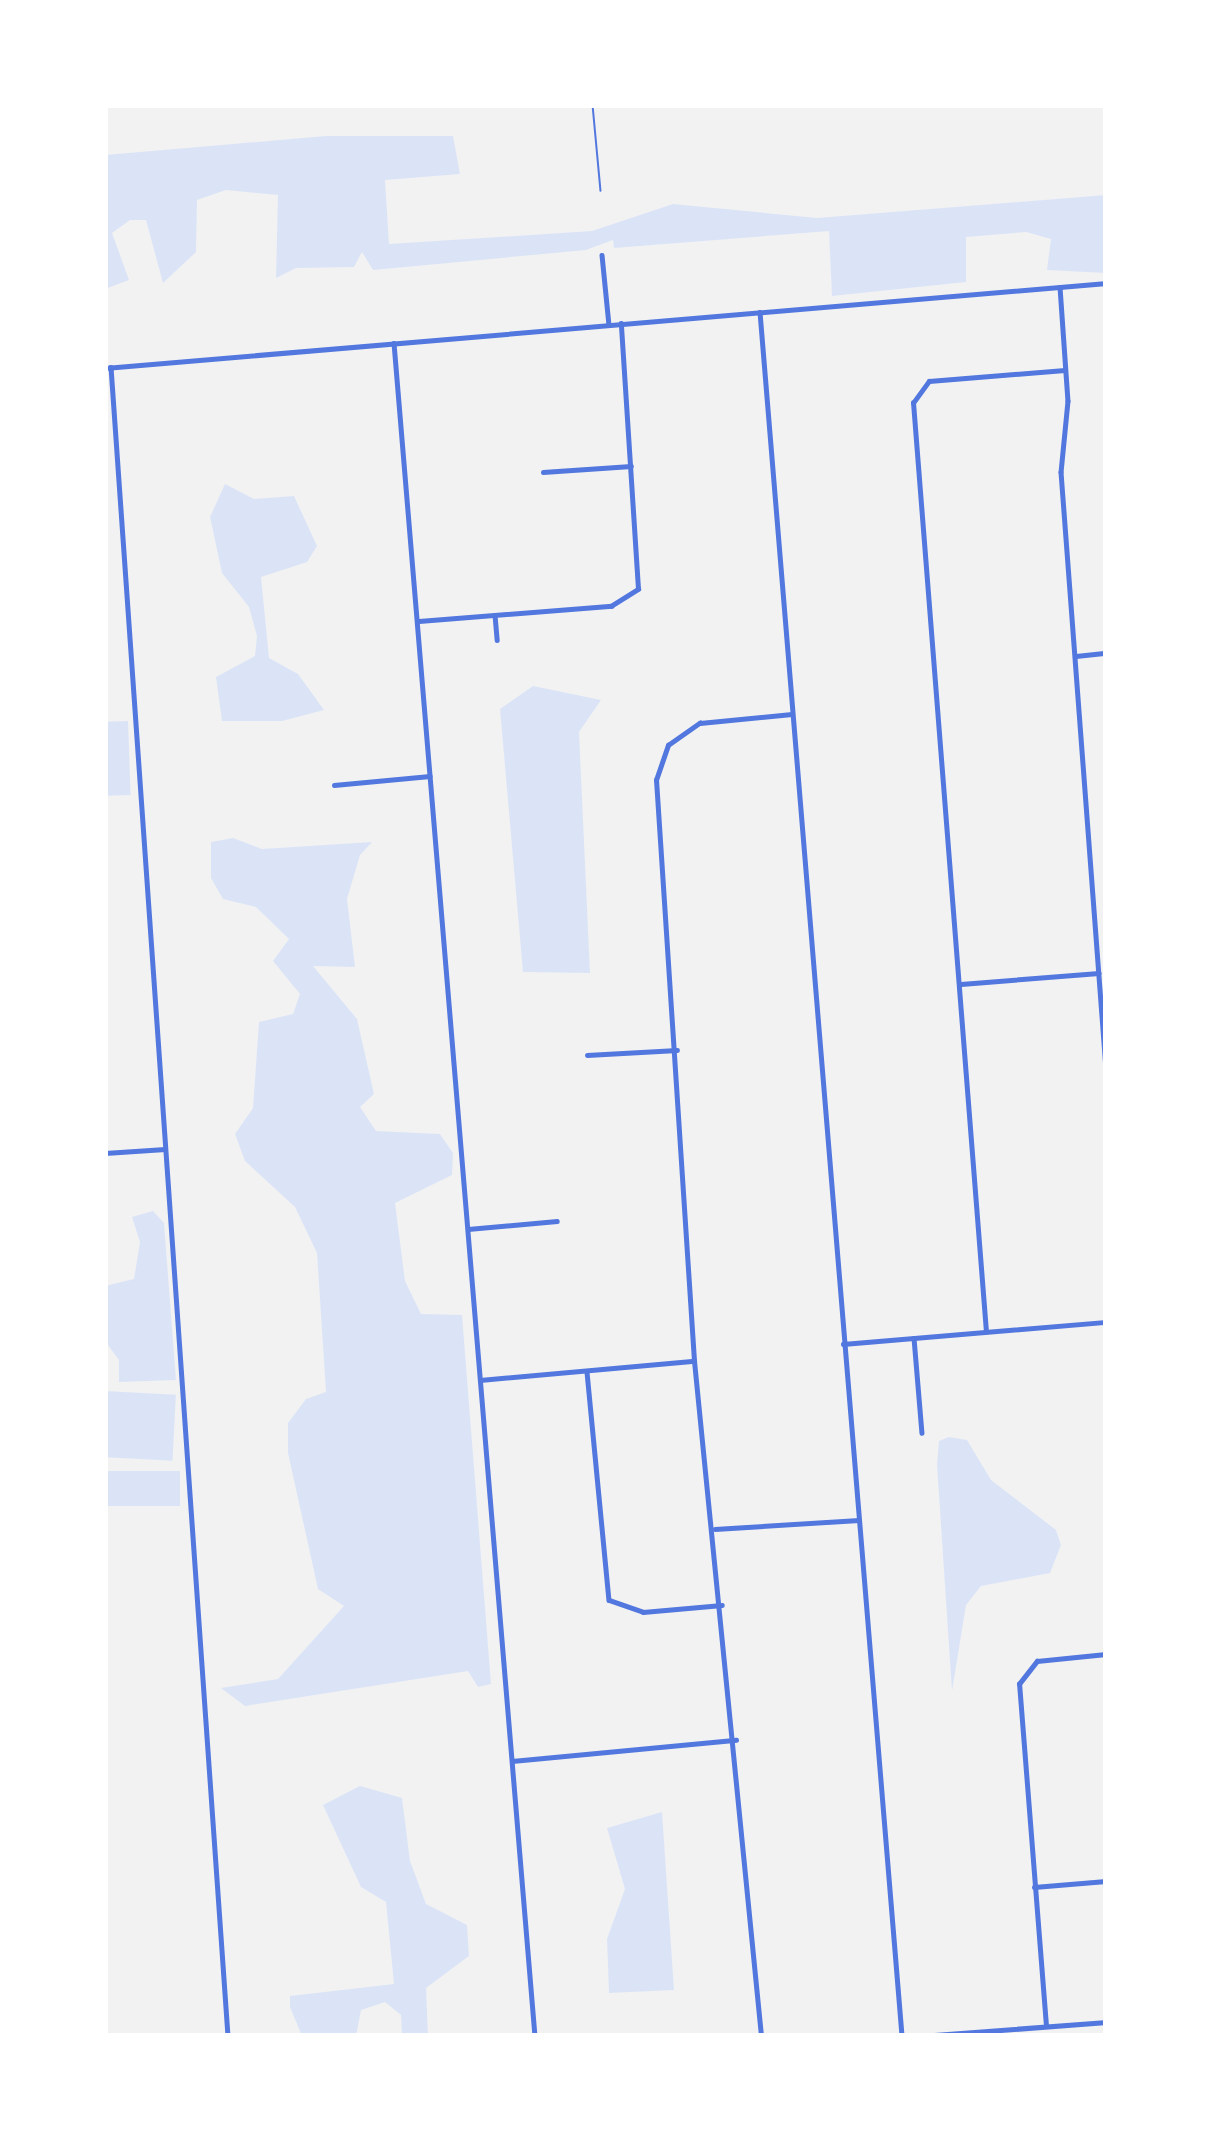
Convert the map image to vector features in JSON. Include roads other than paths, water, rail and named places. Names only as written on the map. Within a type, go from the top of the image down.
[{"type":"street","points":[[602,255],[609,325]]},
{"type":"street","points":[[228,2036],[108,368],[1106,283]]},
{"type":"street","points":[[1060,287],[1065,370],[1061,472],[1106,1069]]},
{"type":"street","points":[[760,312],[902,2036]]},
{"type":"street","points":[[417,622],[611,606],[633,596],[632,466],[621,324]]},
{"type":"street","points":[[394,343],[535,2036]]},
{"type":"street","points":[[986,1332],[913,403],[929,381],[1065,370]]},
{"type":"street","points":[[543,472],[632,466]]},
{"type":"street","points":[[495,615],[497,640]]},
{"type":"street","points":[[1075,656],[1106,653]]},
{"type":"street","points":[[761,2036],[736,1740],[694,1361],[658,762],[668,745],[700,723],[792,714]]},
{"type":"street","points":[[334,785],[430,776]]},
{"type":"street","points":[[959,984],[1099,973]]},
{"type":"street","points":[[587,1055],[677,1049]]},
{"type":"street","points":[[105,1153],[165,1149]]},
{"type":"street","points":[[468,1228],[557,1221]]},
{"type":"street","points":[[842,1344],[1106,1322]]},
{"type":"street","points":[[914,1338],[922,1433]]},
{"type":"street","points":[[480,1380],[694,1361]]},
{"type":"street","points":[[587,1372],[609,1600],[644,1612],[722,1605]]},
{"type":"street","points":[[713,1529],[859,1520]]},
{"type":"street","points":[[1046,2027],[1020,1674],[1037,1661],[1106,1654]]},
{"type":"street","points":[[512,1761],[736,1740]]},
{"type":"street","points":[[1034,1887],[1106,1881]]},
{"type":"street","points":[[921,2036],[1106,2022]]},
{"type":"lane","points":[[593,105],[601,191]]}]
